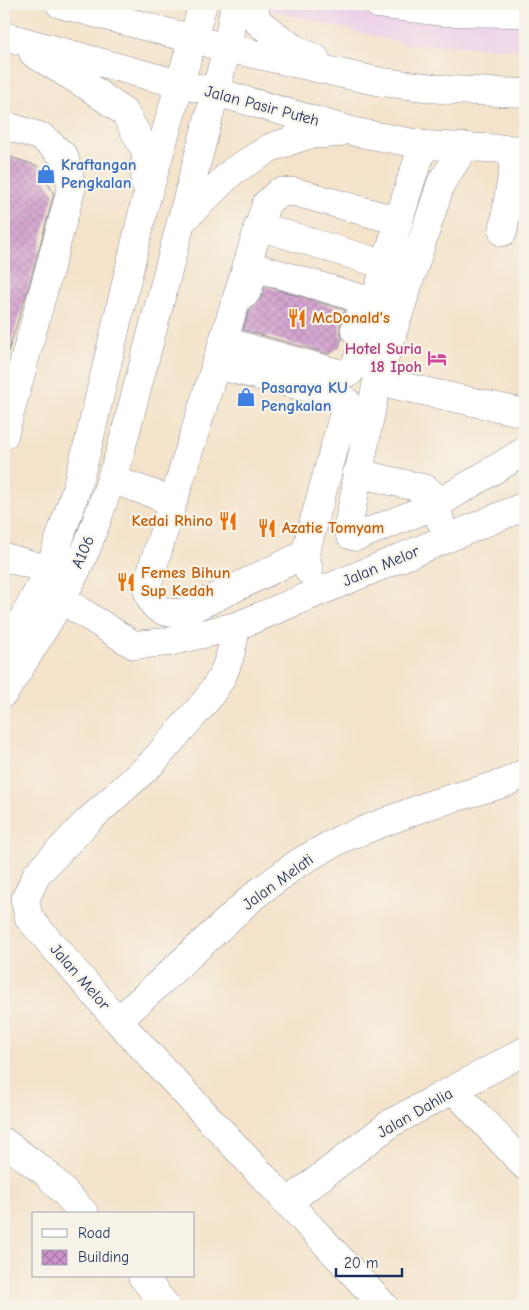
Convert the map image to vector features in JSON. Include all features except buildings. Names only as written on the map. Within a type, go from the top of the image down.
[{"type":"main road","points":[[60,4],[226,48],[382,82],[450,90],[525,93]]},
{"type":"main road","points":[[144,206],[203,4]]},
{"type":"main road","name":"A106","points":[[4,694],[61,599],[86,548],[120,453],[216,92],[236,4]]},
{"type":"main road","points":[[252,4],[258,22],[294,48],[348,75]]},
{"type":"main road","points":[[378,4],[525,13]]},
{"type":"main road","points":[[4,36],[89,87],[125,114],[146,152],[144,206]]},
{"type":"main road","name":"Jalan Pasir Puteh","points":[[4,36],[179,84],[216,92],[355,132],[424,145],[521,150]]},
{"type":"main road","points":[[4,125],[42,136],[64,156],[72,186],[4,435]]},
{"type":"main road","points":[[182,221],[233,171],[270,148],[307,135],[355,132]]},
{"type":"main road","points":[[250,348],[341,374],[350,372],[356,364],[399,220],[424,145]]},
{"type":"main road","points":[[465,147],[441,183],[377,381],[357,473],[348,527],[350,535],[356,537],[436,505],[525,451]]},
{"type":"main road","points":[[503,232],[521,150]]},
{"type":"main road","points":[[306,554],[183,613],[169,614],[158,608],[149,599],[147,585],[266,204],[279,192],[295,192],[399,220]]},
{"type":"main road","name":"A106","points":[[4,655],[49,570],[75,493],[144,206]]},
{"type":"main road","points":[[258,226],[386,265]]},
{"type":"main road","points":[[219,353],[250,348],[261,343],[330,361],[349,349],[363,306],[359,298],[259,268],[254,270],[248,290],[236,300]]},
{"type":"main road","points":[[219,353],[338,395],[347,402],[306,554],[314,594]]},
{"type":"main road","points":[[377,381],[525,413]]},
{"type":"main road","points":[[357,473],[426,489],[433,495],[446,539]]},
{"type":"main road","points":[[106,492],[173,501]]},
{"type":"main road","name":"Jalan Melor","points":[[61,599],[134,645],[168,642],[237,626],[525,506]]},
{"type":"main road","points":[[4,557],[49,570]]},
{"type":"main road","name":"Jalan Melor","points":[[237,626],[229,659],[222,677],[206,702],[152,762],[88,821],[37,874],[25,900],[29,918],[118,1021],[384,1306]]},
{"type":"main road","name":"Jalan Melati","points":[[118,1021],[255,895],[298,863],[341,840],[430,805],[505,783],[525,773]]},
{"type":"main road","name":"Jalan Dahlia","points":[[287,1203],[391,1123],[525,1051]]},
{"type":"main road","points":[[454,1090],[525,1166]]},
{"type":"main road","points":[[4,1142],[46,1173],[83,1212]]},
{"type":"main road","points":[[144,1278],[166,1306]]},
{"type":"shaded area","points":[[245,4],[525,4],[525,49],[410,45]]},
{"type":"place","name":"Kraftangan Pengkalan","points":[[46,174]]},
{"type":"place","name":"McDonald's","points":[[297,318]]},
{"type":"place","name":"Hotel Suria 18 Ipoh","points":[[437,358]]},
{"type":"place","name":"Pasaraya KU Pengkalan","points":[[246,397]]},
{"type":"place","name":"Kedai Rhino","points":[[228,521]]},
{"type":"place","name":"Azatie Tomyam","points":[[267,528]]},
{"type":"place","name":"Femes Bihun Sup Kedah","points":[[126,582]]}]
